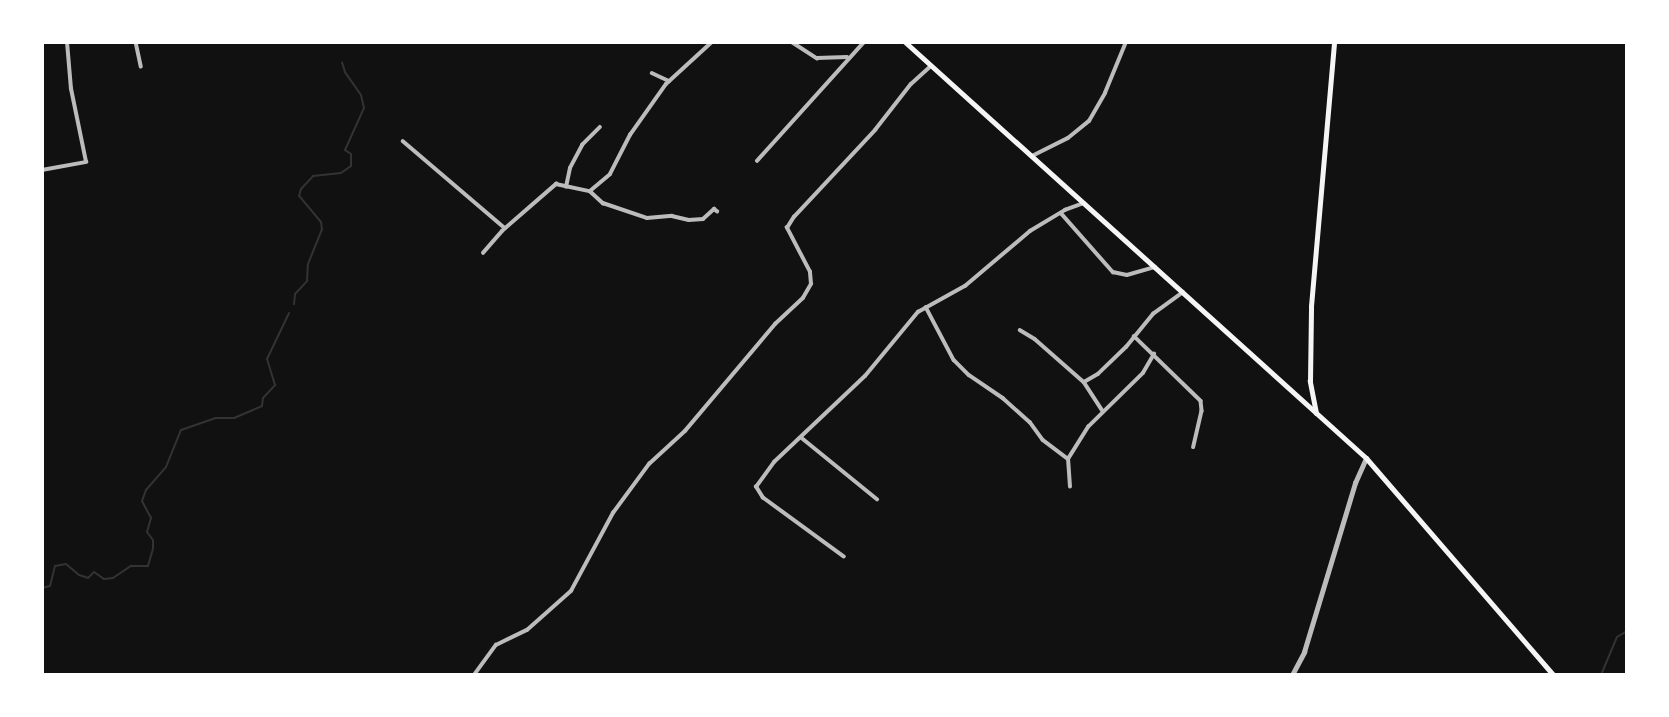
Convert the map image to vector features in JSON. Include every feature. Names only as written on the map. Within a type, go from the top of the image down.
[{"type":"main road","points":[[905,42],[1366,458],[1553,675]]},
{"type":"main road","points":[[1316,414],[1310,380],[1311,306],[1335,42]]},
{"type":"street","points":[[42,170],[86,162],[71,89],[67,42]]},
{"type":"street","points":[[136,42],[141,66]]},
{"type":"street","points":[[590,191],[610,174],[630,135],[669,81],[712,42]]},
{"type":"street","points":[[792,42],[817,58],[848,57]]},
{"type":"street","points":[[757,162],[864,42]]},
{"type":"street","points":[[1031,156],[1068,138],[1089,121],[1105,93],[1126,42]]},
{"type":"street","points":[[474,675],[496,645],[527,630],[571,591],[613,513],[649,464],[685,431],[775,324],[803,298],[811,284],[810,272],[787,228],[794,216],[867,140],[911,83],[931,66]]},
{"type":"street","points":[[652,72],[669,81]]},
{"type":"street","points":[[566,187],[570,168],[582,145],[600,127]]},
{"type":"street","points":[[403,141],[505,228]]},
{"type":"street","points":[[483,253],[505,228],[556,184],[590,191],[603,203],[647,218],[672,216],[689,220],[703,219],[714,209],[717,211]]},
{"type":"street","points":[[844,557],[763,498],[756,488],[774,462],[865,376],[918,312],[965,286],[1014,243],[1061,213],[1084,204]]},
{"type":"street","points":[[1061,213],[1113,272],[1127,275],[1155,267]]},
{"type":"street","points":[[1083,382],[1098,374],[1153,314],[1183,292]]},
{"type":"street","points":[[926,307],[954,360],[969,375],[1003,398],[1030,422],[1043,440],[1068,460]]},
{"type":"street","points":[[1020,330],[1035,339],[1083,382],[1103,411]]},
{"type":"street","points":[[1134,336],[1201,401],[1202,411],[1194,447]]},
{"type":"street","points":[[1070,487],[1068,460],[1088,427],[1143,373],[1154,354]]},
{"type":"street","points":[[802,438],[877,499]]},
{"type":"street","points":[[1292,675],[1304,652],[1354,483],[1366,458]]},
{"type":"waterway","points":[[294,304],[295,294],[307,281],[308,264],[322,230],[321,222],[299,196],[301,189],[313,176],[341,173],[351,166],[351,154],[345,150],[364,108],[361,95],[345,72],[342,62]]},
{"type":"waterway","points":[[42,588],[50,586],[55,566],[66,564],[79,575],[88,578],[94,572],[104,579],[113,578],[131,566],[148,566],[153,540],[147,532],[151,518],[142,501],[146,490],[166,467],[181,430],[215,418],[234,418],[262,406],[263,398],[275,385],[267,359],[289,313]]},
{"type":"waterway","points":[[1601,675],[1617,637],[1627,631]]}]
